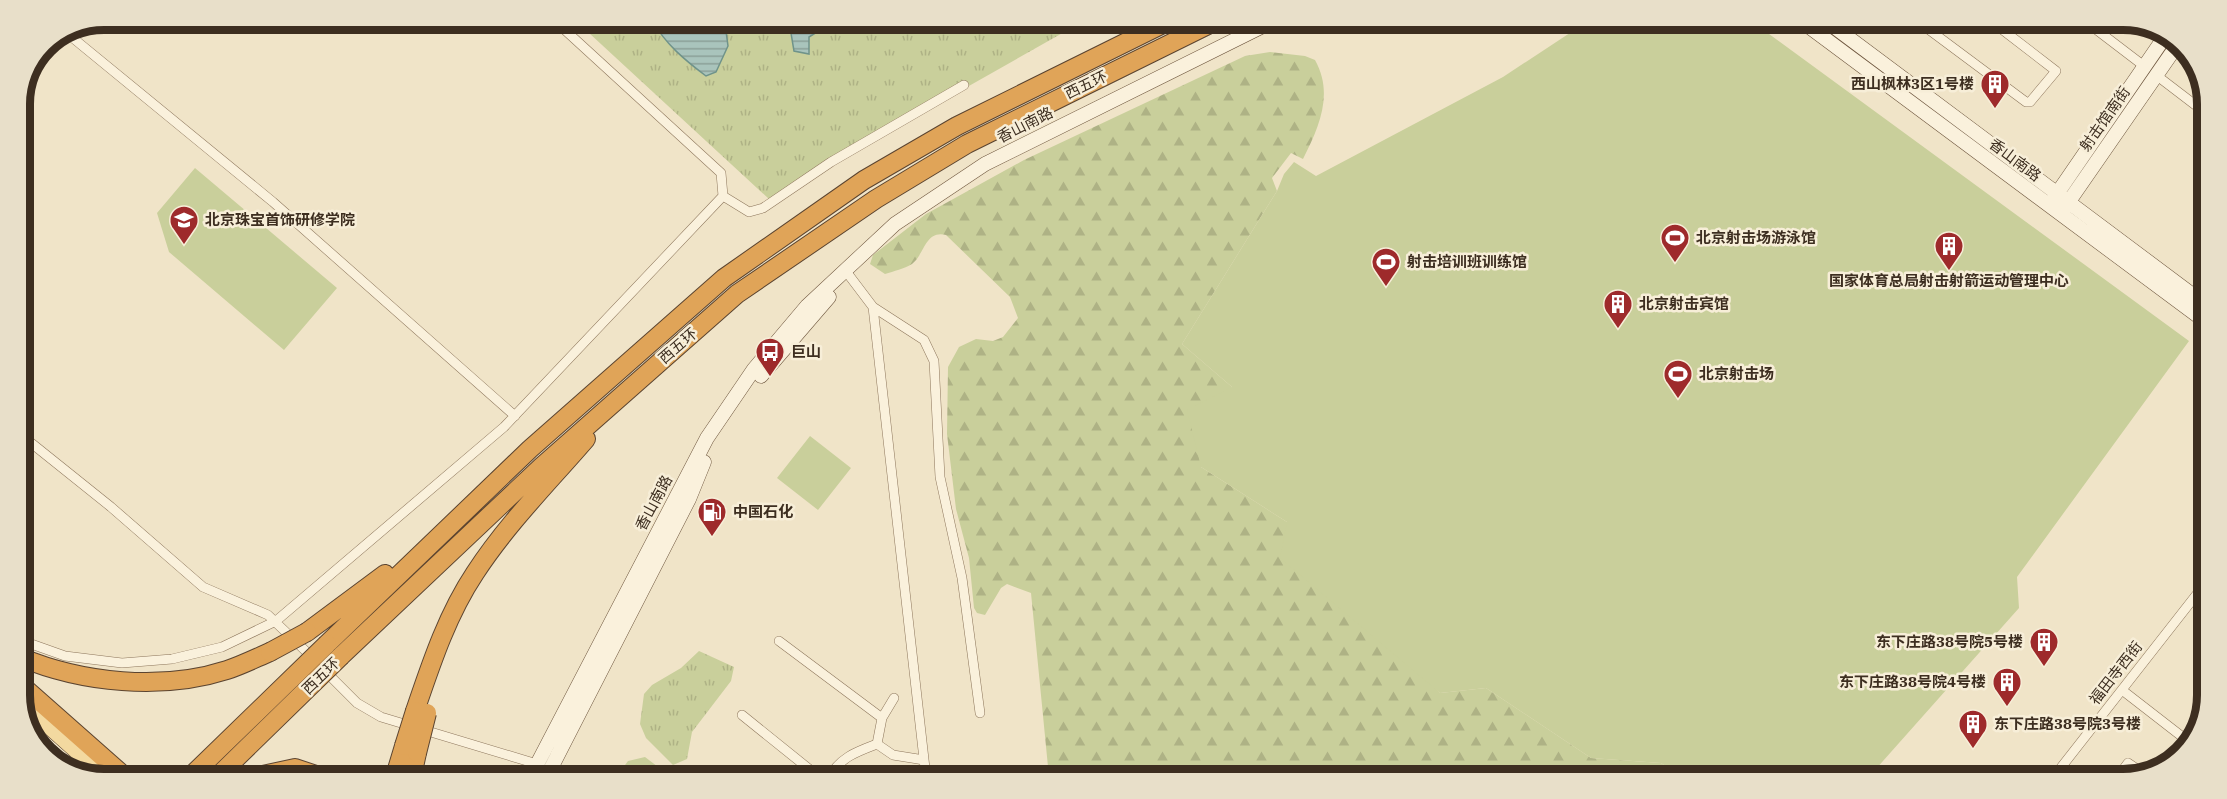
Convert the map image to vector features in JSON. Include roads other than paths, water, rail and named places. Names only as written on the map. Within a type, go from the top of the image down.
[{"type":"highway","name":"西五环","points":[[198,769],[446,528],[622,365],[724,278],[785,233],[864,180],[957,126],[1151,30]]},
{"type":"highway","name":"西五环","points":[[226,769],[541,466],[737,294],[876,199],[967,144],[1198,30]]},
{"type":"highway","points":[[399,769],[411,750],[450,619],[474,575],[500,537],[637,382]]},
{"type":"highway","points":[[30,661],[53,671],[131,682],[183,679],[227,670],[270,652],[307,632],[446,528]]},
{"type":"highway","points":[[30,693],[116,769]]},
{"type":"highway","points":[[411,750],[412,769]]},
{"type":"main road","name":"香山南路","points":[[535,769],[707,438],[779,337],[845,270],[895,224],[985,164],[1255,30]]},
{"type":"main road","name":"香山南路","points":[[1814,30],[2058,204],[2197,298]]},
{"type":"main road","name":"香山南路","points":[[1840,30],[2197,315]]},
{"type":"main road","name":"射击馆南街","points":[[2058,204],[2162,41]]},
{"type":"main road","name":"射击馆南街","points":[[2058,204],[2173,50]]},
{"type":"main road","name":"香山南路","points":[[551,769],[727,421],[778,355],[834,291],[845,270]]},
{"type":"main road","points":[[33,712],[95,768]]},
{"type":"street","points":[[30,644],[65,656],[122,663],[172,659],[222,647],[276,621],[514,416],[723,196],[722,173],[565,30]]},
{"type":"street","points":[[1929,30],[2026,102],[2030,102],[2056,71],[2003,30]]},
{"type":"street","points":[[2097,30],[2144,66]]},
{"type":"street","points":[[72,38],[273,202],[514,416]]},
{"type":"street","points":[[2156,75],[2197,106]]},
{"type":"street","points":[[723,196],[749,212],[763,208],[831,162],[964,85]]},
{"type":"street","points":[[845,270],[873,307],[924,340],[934,362],[940,477],[962,578],[980,713]]},
{"type":"street","points":[[873,307],[925,769]]},
{"type":"street","points":[[30,442],[111,507],[203,587],[268,615],[276,621],[357,703],[381,717],[531,769]]},
{"type":"street","name":"福田寺西街","points":[[2060,769],[2197,594]]},
{"type":"street","points":[[779,641],[882,718]]},
{"type":"street","points":[[2122,690],[2183,738]]},
{"type":"street","points":[[877,744],[882,718],[894,698]]},
{"type":"street","points":[[742,715],[809,769]]},
{"type":"street","points":[[877,744],[893,755],[924,760]]},
{"type":"street","points":[[834,769],[847,755],[877,744]]},
{"type":"street","points":[[2124,769],[2128,763],[2135,768]]},
{"type":"water","points":[[659,30],[726,30],[728,46],[716,72],[706,76],[669,44]]},
{"type":"water","points":[[790,30],[820,30],[809,37],[809,54],[794,51]]},
{"type":"place","name":"西山枫林3区1号楼","points":[[1995,110]]},
{"type":"place","name":"北京珠宝首饰研修学院","points":[[184,246]]},
{"type":"place","name":"北京射击场游泳馆","points":[[1675,264]]},
{"type":"place","name":"国家体育总局射击射箭运动管理中心","points":[[1949,272]]},
{"type":"place","name":"射击培训班训练馆","points":[[1386,288]]},
{"type":"place","name":"北京射击宾馆","points":[[1618,330]]},
{"type":"place","name":"巨山","points":[[770,378]]},
{"type":"place","name":"北京射击场","points":[[1678,400]]},
{"type":"place","name":"中国石化","points":[[712,538]]},
{"type":"place","name":"东下庄路38号院5号楼","points":[[2044,668]]},
{"type":"place","name":"东下庄路38号院4号楼","points":[[2007,708]]},
{"type":"place","name":"东下庄路38号院3号楼","points":[[1973,750]]}]
